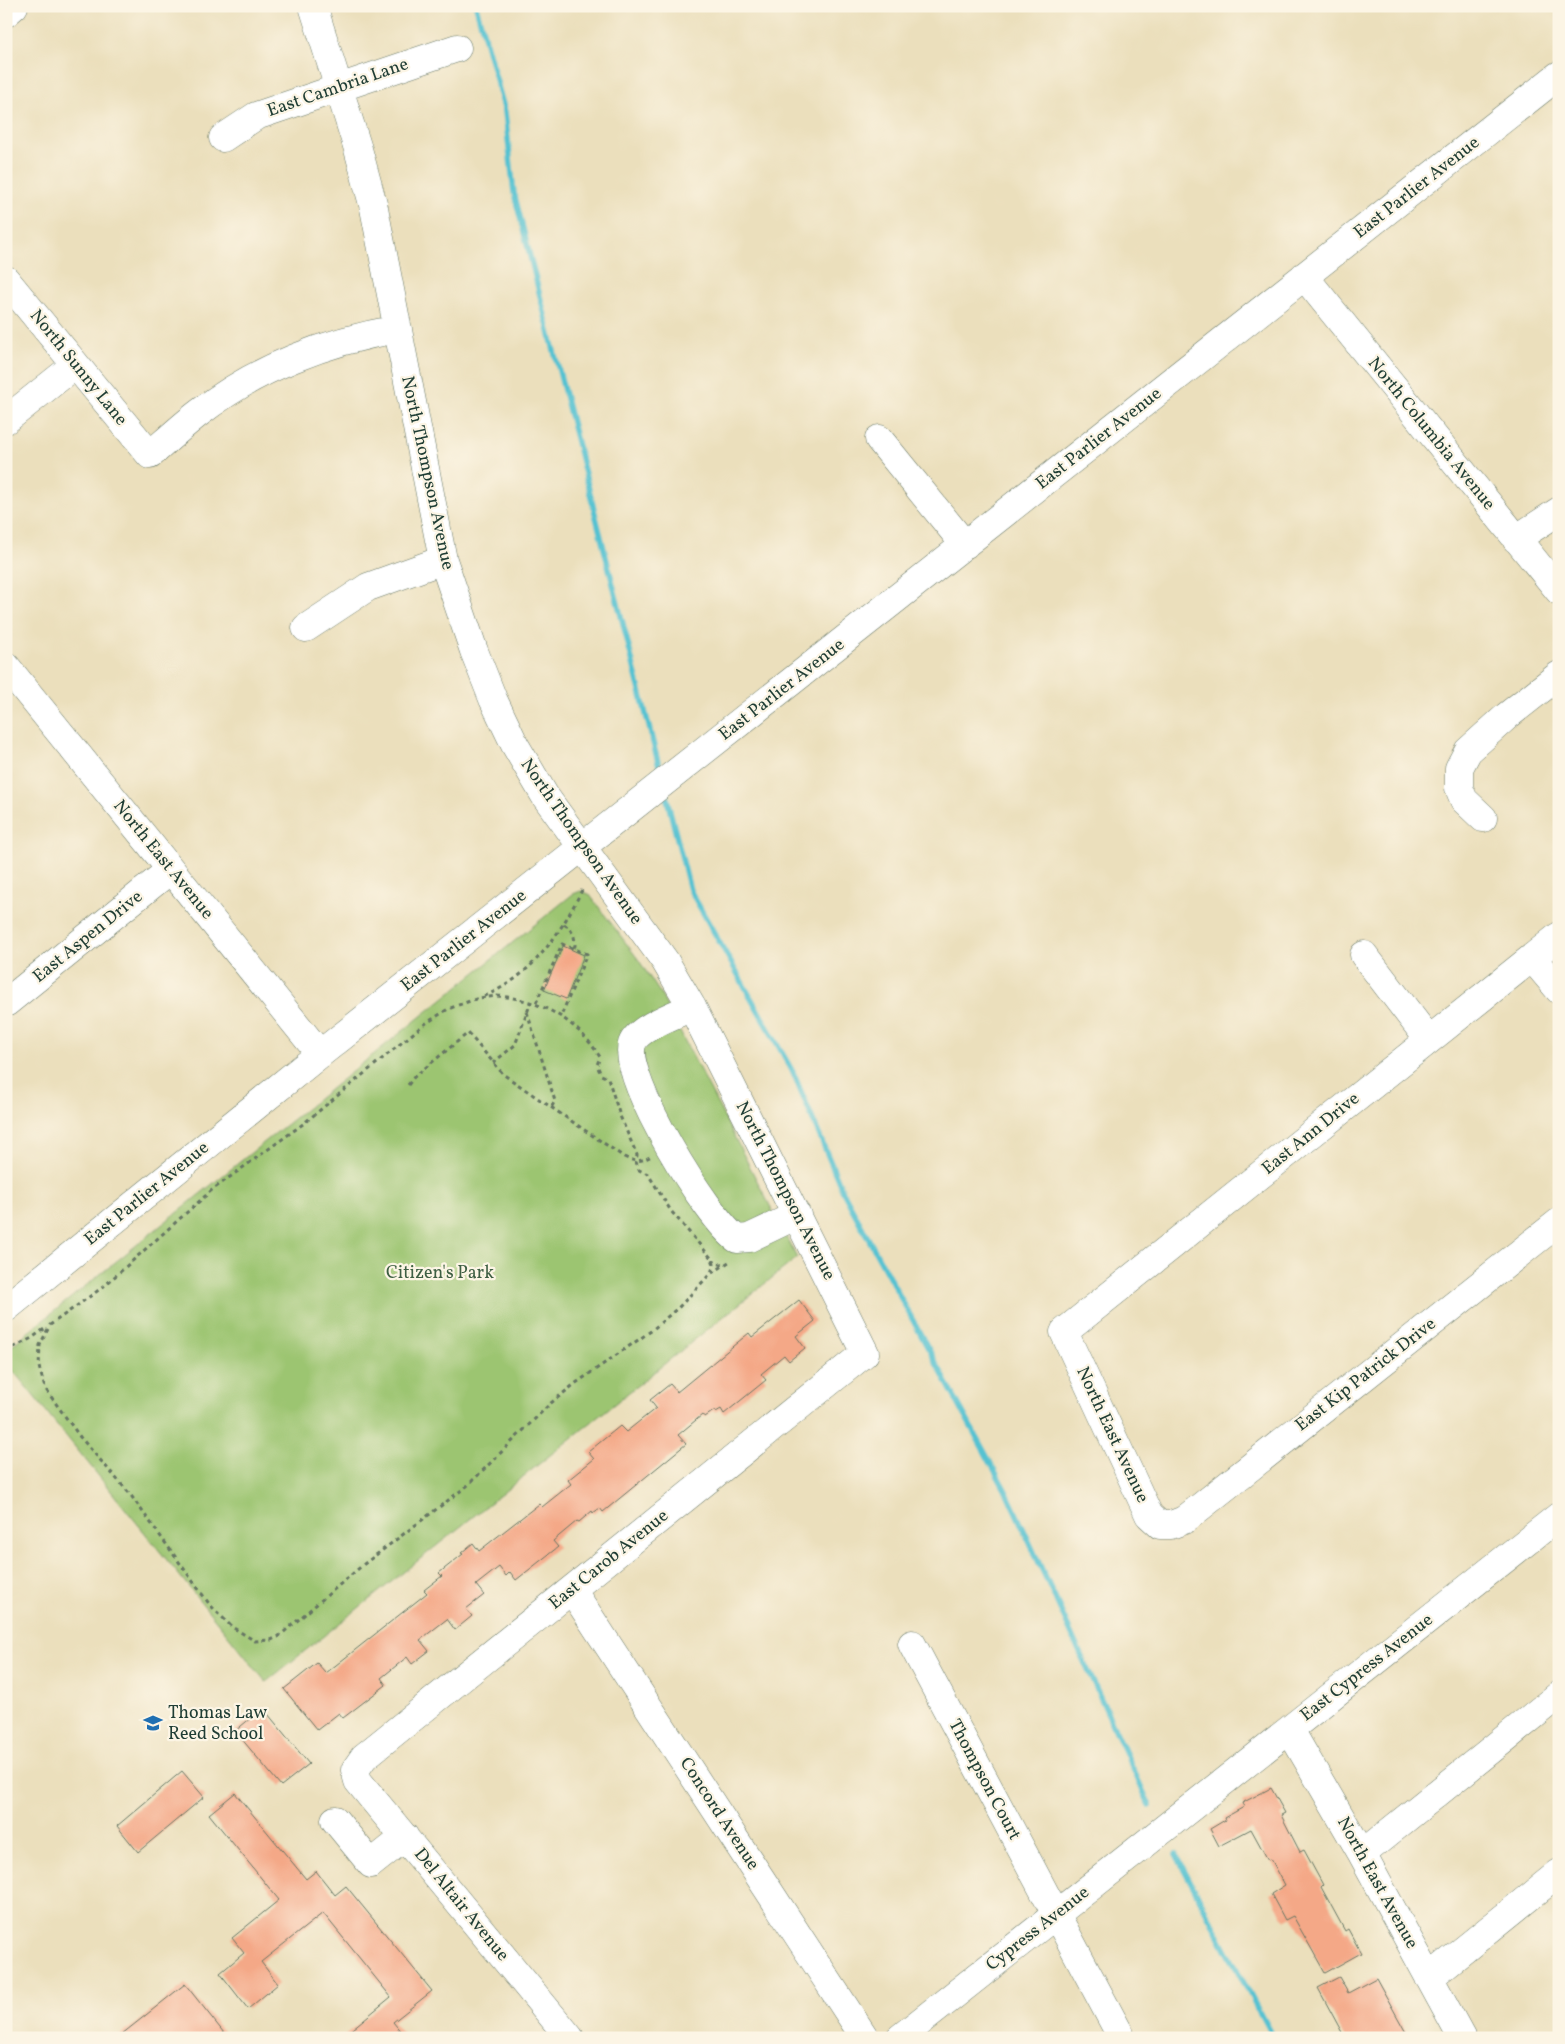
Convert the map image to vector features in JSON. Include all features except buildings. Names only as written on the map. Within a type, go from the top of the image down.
[{"type":"street","points":[[6,13],[14,6]]},
{"type":"street","name":"North Thompson Avenue","points":[[313,6],[374,208],[443,560],[474,651],[493,699],[515,745],[545,796],[665,961],[692,1007],[798,1215],[865,1353]]},
{"type":"street","name":"East Cambria Lane","points":[[223,138],[256,116],[457,48]]},
{"type":"street","name":"East Parlier Avenue","points":[[6,1308],[320,1054],[1559,75]]},
{"type":"street","name":"North Columbia Avenue","points":[[1304,276],[1559,592]]},
{"type":"street","name":"North Sunny Lane","points":[[6,280],[150,455],[200,412],[262,374],[330,344],[363,335],[398,329]]},
{"type":"street","points":[[6,420],[75,365]]},
{"type":"street","points":[[879,439],[965,545]]},
{"type":"street","points":[[1516,539],[1559,511]]},
{"type":"street","points":[[306,628],[368,587],[443,560]]},
{"type":"street","name":"North East Avenue","points":[[6,666],[320,1054]]},
{"type":"street","points":[[1483,818],[1464,800],[1458,788],[1459,768],[1468,752],[1507,716],[1559,675]]},
{"type":"street","name":"East Aspen Drive","points":[[6,1003],[170,870]]},
{"type":"street","name":"East Ann Drive","points":[[1064,1332],[1559,936]]},
{"type":"street","points":[[1364,955],[1429,1040]]},
{"type":"street","points":[[1532,958],[1559,990]]},
{"type":"street","points":[[692,1007],[644,1030],[635,1038],[631,1046],[630,1054],[654,1119],[700,1196],[728,1232],[737,1239],[749,1238],[798,1215]]},
{"type":"street","name":"East Kip Patrick Drive","points":[[1171,1525],[1184,1520],[1559,1222]]},
{"type":"street","name":"North East Avenue","points":[[1064,1332],[1149,1515],[1160,1525],[1171,1525]]},
{"type":"street","name":"East Carob Avenue","points":[[355,1770],[364,1758],[865,1353]]},
{"type":"street","name":"East Cypress Avenue","points":[[1176,1820],[1559,1516]]},
{"type":"street","name":"Concord Avenue","points":[[572,1590],[865,2038]]},
{"type":"street","name":"Thompson Court","points":[[912,1644],[1122,2038]]},
{"type":"street","points":[[1362,1854],[1559,1695]]},
{"type":"street","name":"North East Avenue","points":[[1290,1730],[1362,1854],[1462,2038]]},
{"type":"street","name":"Del Altair Avenue","points":[[355,1770],[358,1781],[570,2038]]},
{"type":"street","points":[[335,1820],[371,1864],[405,1837]]},
{"type":"street","name":"Cypress Avenue","points":[[900,2038],[1176,1820]]},
{"type":"street","points":[[1429,1978],[1559,1874]]},
{"type":"path","points":[[6,1351],[32,1338],[103,1287],[212,1190],[303,1124],[422,1026],[448,1009],[502,989],[517,978],[546,950],[564,924],[582,890]]},
{"type":"path","points":[[564,924],[572,930],[575,938],[575,946],[572,948]]},
{"type":"path","points":[[536,1003],[562,944],[587,954],[561,1016]]},
{"type":"path","points":[[479,998],[511,997],[536,1003],[561,1016],[580,1032],[600,1057],[597,1064],[600,1075],[608,1078],[620,1116],[637,1155],[636,1162],[639,1170],[648,1174],[671,1211],[712,1260],[718,1264],[727,1263]]},
{"type":"path","points":[[492,1063],[515,1045],[531,1002]]},
{"type":"path","points":[[527,1012],[556,1101],[551,1108]]},
{"type":"path","points":[[408,1085],[414,1076],[468,1032],[504,1075],[624,1157],[641,1162]]},
{"type":"path","points":[[32,1338],[38,1337],[41,1377],[54,1401],[80,1437],[130,1494],[210,1605],[232,1627],[247,1637],[255,1641],[271,1640],[278,1637],[371,1558],[467,1486],[538,1415],[564,1392],[635,1344],[666,1318],[711,1273],[714,1264],[712,1260]]},
{"type":"path","points":[[40,1345],[50,1325]]},
{"type":"green space","name":"Citizen's Park","points":[[581,891],[589,894],[638,959],[660,993],[797,1258],[266,1682],[6,1362],[6,1350],[573,894]]},
{"type":"waterway","points":[[476,6],[505,112],[514,193],[660,770]]},
{"type":"waterway","points":[[666,795],[690,890],[793,1072],[843,1192],[1007,1493],[1150,1806]]},
{"type":"waterway","points":[[1176,1854],[1273,2038]]},
{"type":"place","name":"Thomas Law Reed School","points":[[153,1723]]}]
